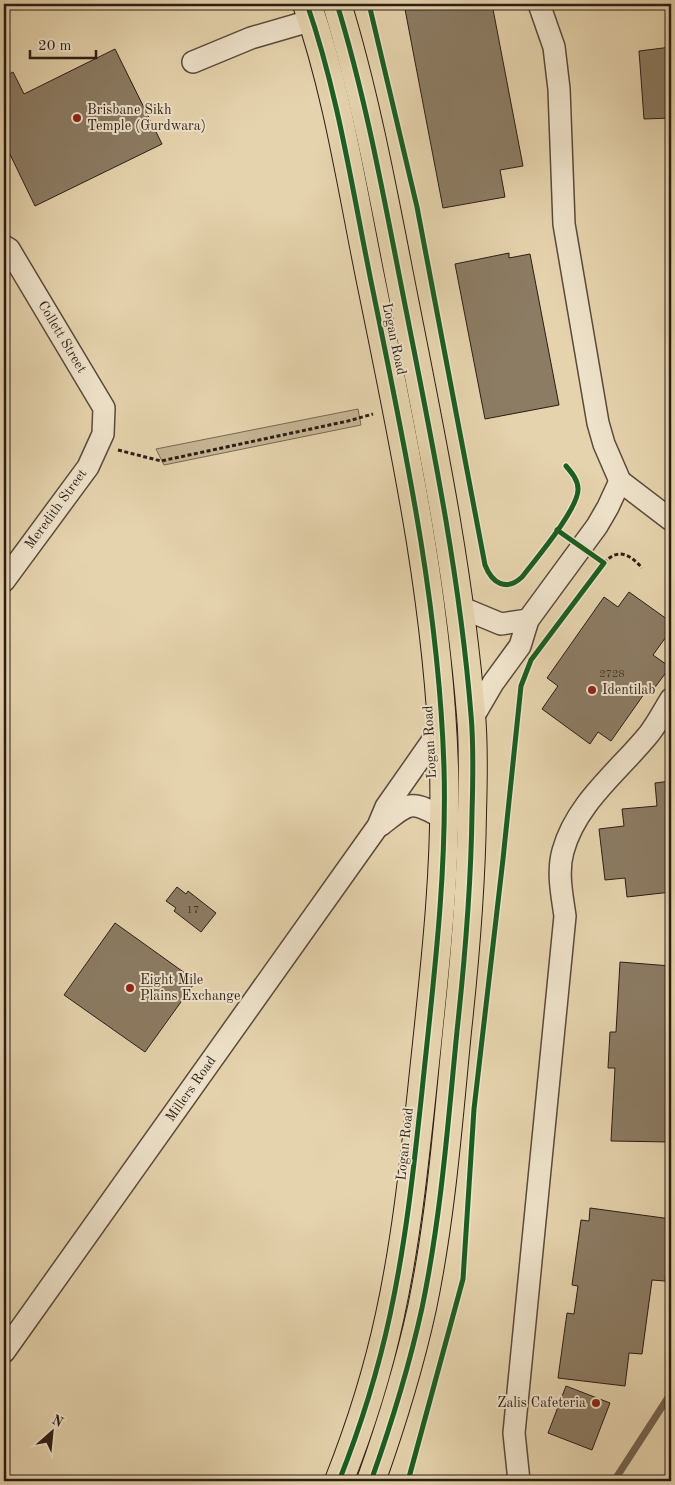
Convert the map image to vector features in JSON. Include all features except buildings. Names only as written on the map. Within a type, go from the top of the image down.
[{"type":"main road","name":"Logan Road","points":[[337,4],[362,94],[436,464],[460,606],[472,719],[473,776],[470,898],[434,1236],[422,1309],[406,1369],[370,1481]]},
{"type":"main road","name":"Logan Road","points":[[310,12],[342,136],[396,407],[424,563],[432,615],[442,727],[444,819],[442,892],[434,975],[411,1193],[401,1259],[389,1319],[368,1397],[340,1481]]},
{"type":"street","points":[[538,4],[554,47],[559,89],[564,224],[598,423],[604,444],[620,482],[671,520]]},
{"type":"street","points":[[193,62],[310,12]]},
{"type":"street","name":"Collett Street","points":[[4,246],[14,257],[104,408],[100,440]]},
{"type":"street","name":"Meredith Street","points":[[4,581],[88,467],[100,440]]},
{"type":"street","points":[[472,719],[493,683],[520,646],[528,620],[581,548],[608,507],[620,482]]},
{"type":"street","points":[[460,606],[501,624],[528,620]]},
{"type":"street","points":[[519,1481],[514,1433],[565,916],[560,882],[562,852],[579,813],[650,733],[671,699]]},
{"type":"street","name":"Millers Road","points":[[4,1352],[378,826],[386,808],[442,727]]},
{"type":"street","name":"Millers Road","points":[[378,826],[401,809],[416,805],[422,806],[444,819]]},
{"type":"path","points":[[100,440],[161,461],[348,421],[396,407]]},
{"type":"path","points":[[581,548],[604,563]]},
{"type":"path","points":[[598,571],[612,556],[625,554],[632,557],[642,568]]},
{"type":"shaded area","points":[[358,409],[361,425],[164,465],[156,449]]},
{"type":"waterway","points":[[614,1481],[671,1393]]},
{"type":"cycle path","points":[[307,4],[337,110],[419,528],[435,647],[441,707],[444,768],[443,849],[438,930],[413,1175],[405,1231],[396,1287],[380,1357],[361,1420],[339,1481]]},
{"type":"cycle path","points":[[337,4],[348,41],[375,153],[435,458],[460,612],[473,751],[470,868],[465,949],[439,1205],[422,1308],[392,1417],[371,1481]]},
{"type":"cycle path","points":[[369,4],[417,207],[485,565],[491,577],[496,581],[505,585],[516,582],[522,577],[572,508],[578,486],[566,466]]},
{"type":"cycle path","points":[[408,1481],[463,1279],[474,1109],[521,686],[531,660],[604,563],[557,530]]},
{"type":"place","name":"Brisbane Sikh Temple (Gurdwara)","points":[[77,118]]},
{"type":"place","name":"Identilab","points":[[592,690]]},
{"type":"place","name":"Eight Mile Plains Exchange","points":[[130,988]]},
{"type":"place","name":"Zalis Cafeteria","points":[[596,1403]]}]
